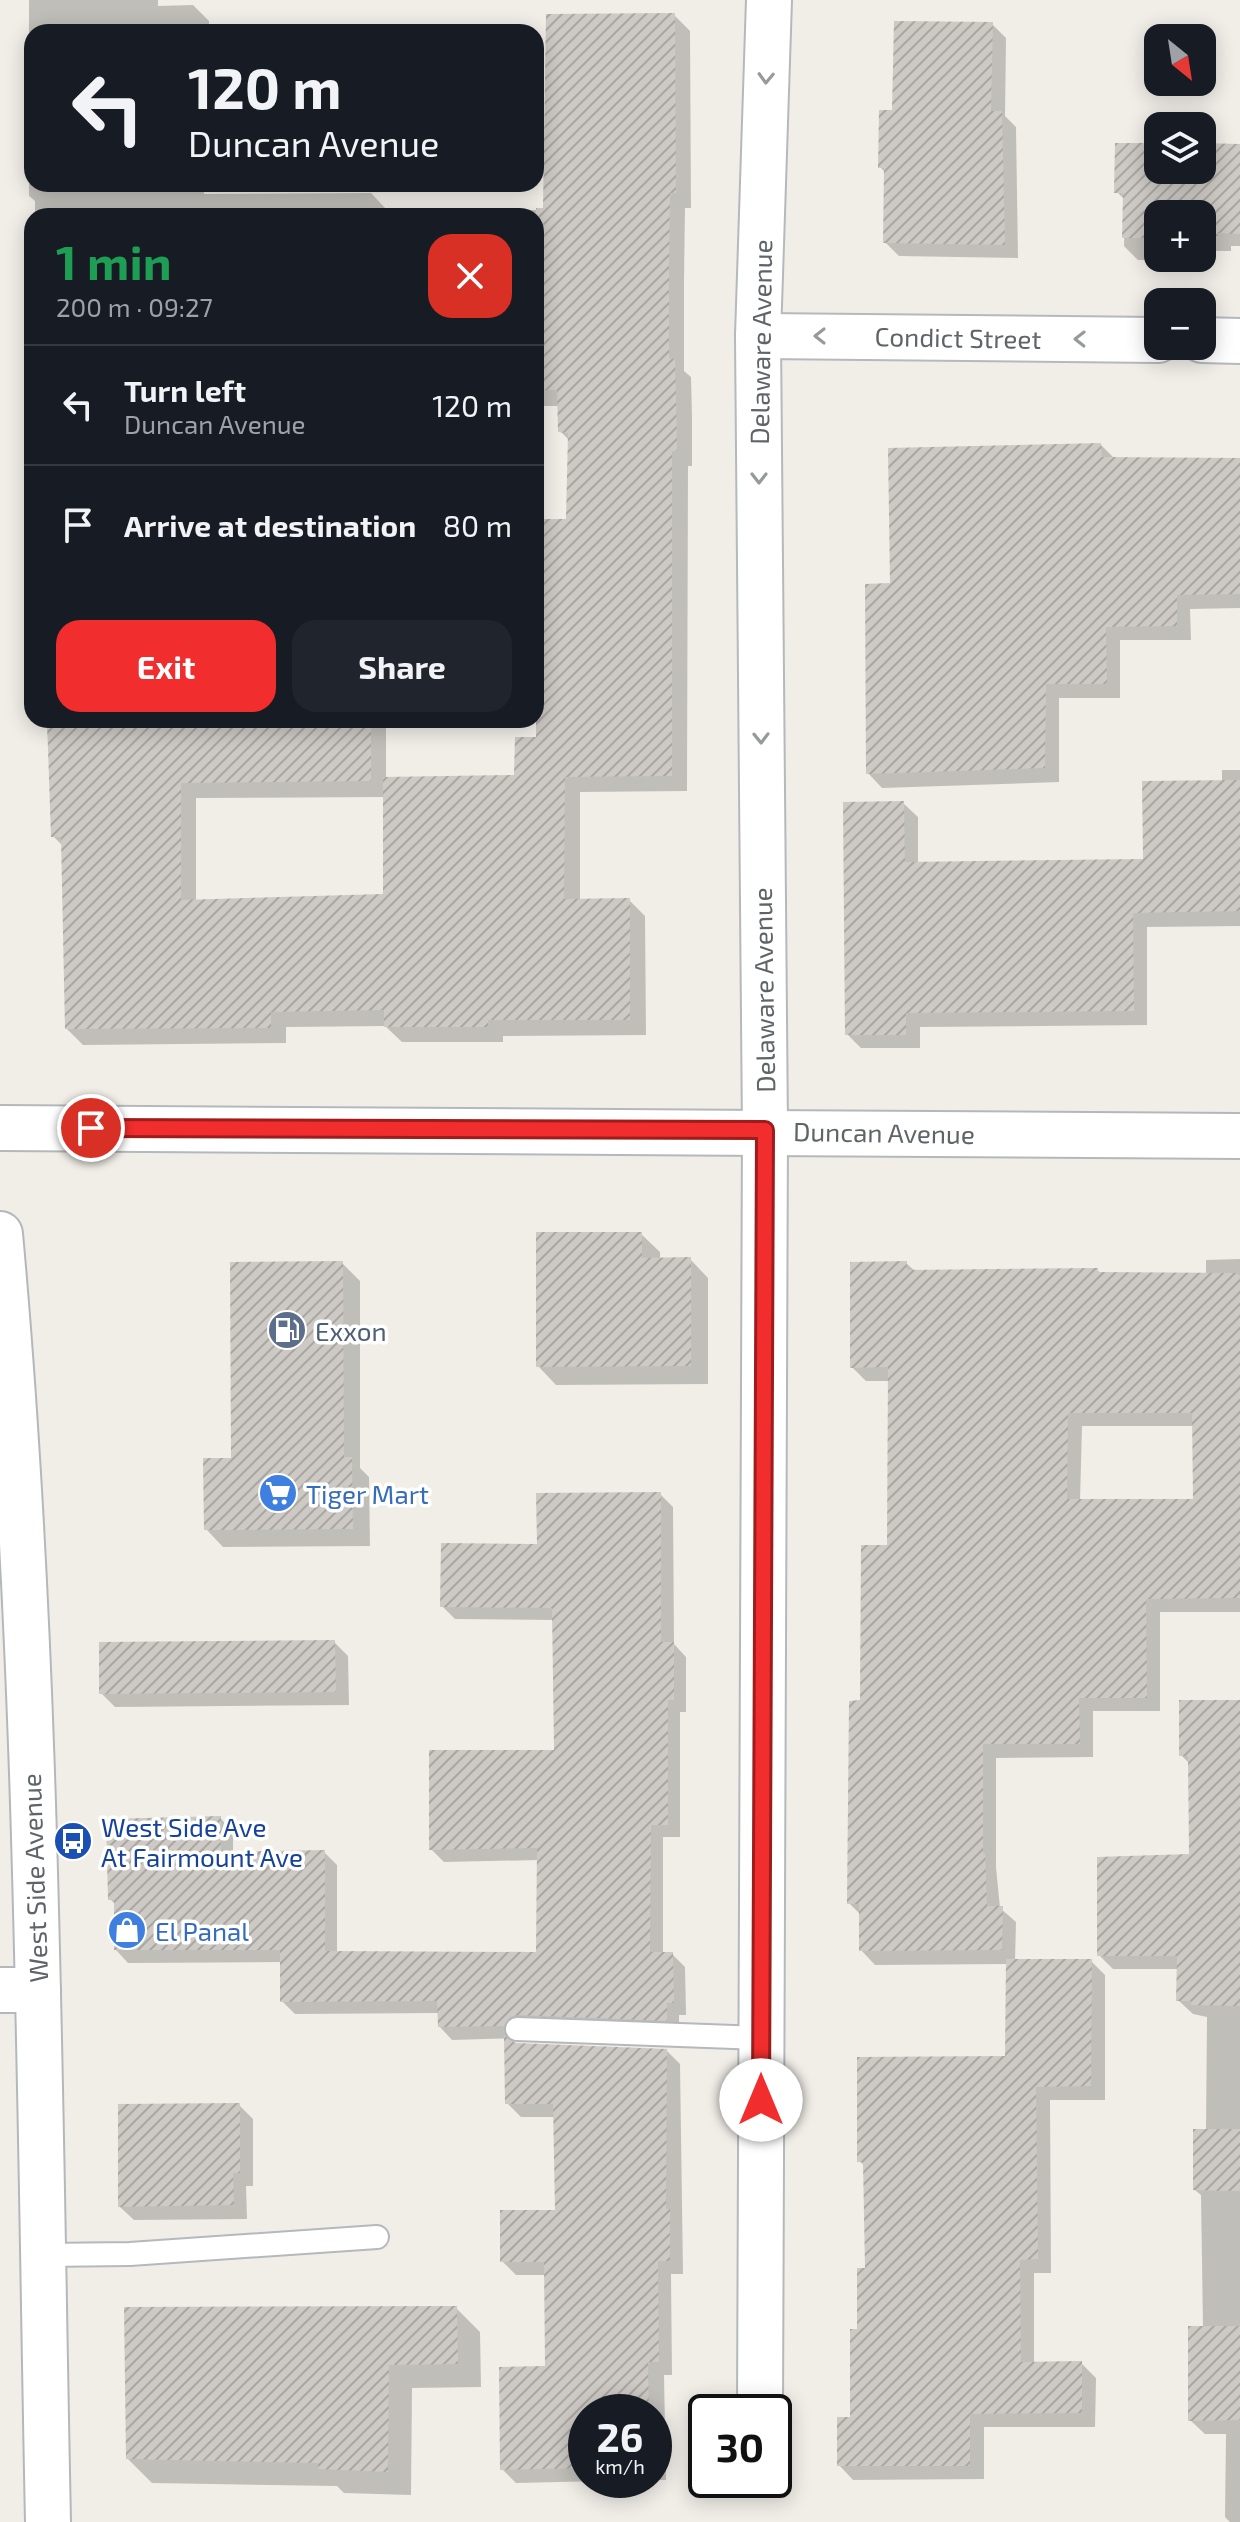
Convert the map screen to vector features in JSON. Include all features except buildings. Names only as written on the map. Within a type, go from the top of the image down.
[{"type":"street","name":"Delaware Avenue","points":[[760,2394],[765,1130],[758,336],[769,0]]},
{"type":"street","name":"Condict Street","points":[[758,336],[1144,340]]},
{"type":"street","points":[[1216,340],[1240,341]]},
{"type":"street","name":"Duncan Avenue","points":[[0,1128],[765,1130],[1240,1136]]},
{"type":"street","name":"West Side Avenue","points":[[0,1234],[9,1332],[34,1819],[19,1990],[43,2255],[48,2522]]},
{"type":"lane","points":[[517,2029],[761,2038]]},
{"type":"lane","points":[[43,2255],[130,2254],[377,2237]]},
{"type":"place","name":"Exxon","points":[[287,1330]]},
{"type":"place","name":"Tiger Mart","points":[[278,1493]]},
{"type":"place","name":"West Side Ave At Fairmount Ave","points":[[73,1841]]},
{"type":"place","name":"El Panal","points":[[127,1930]]},
{"type":"route","points":[[91,1128],[765,1130],[761,2100]]}]
